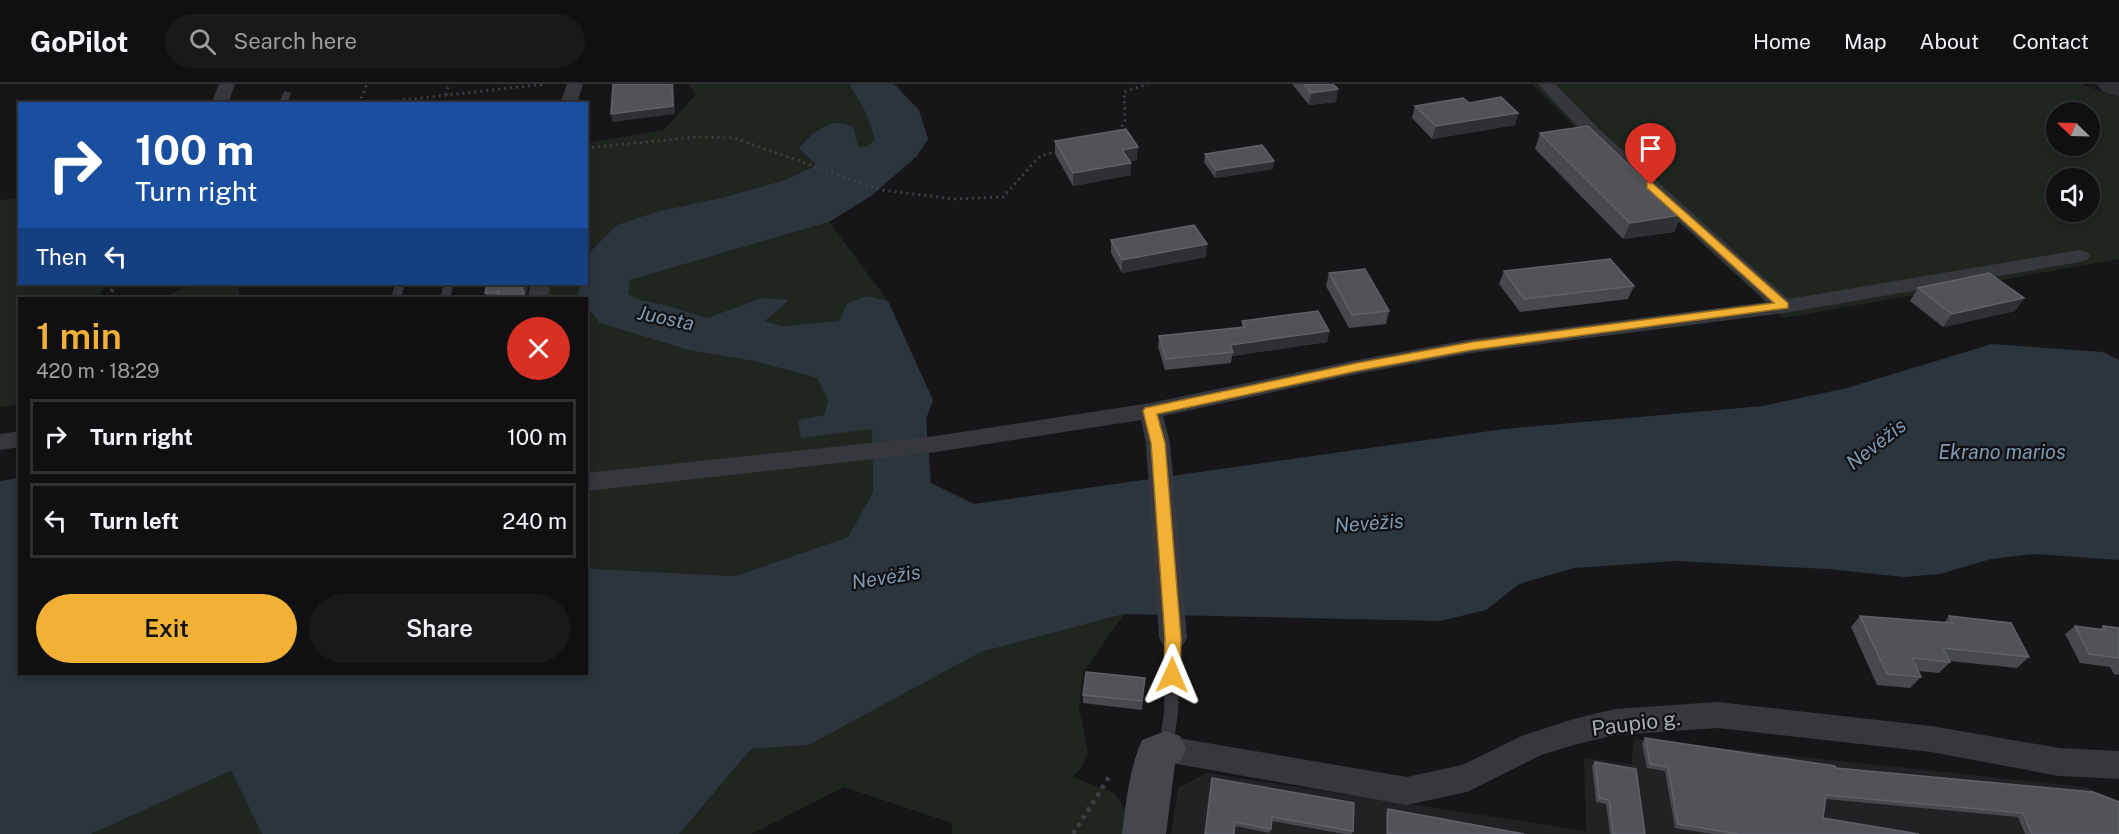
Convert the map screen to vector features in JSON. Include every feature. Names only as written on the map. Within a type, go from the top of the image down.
[{"type":"main road","points":[[1144,834],[1150,782],[1157,753],[1166,749]]},
{"type":"street","points":[[220,102],[227,84]]},
{"type":"street","points":[[569,102],[574,84]]},
{"type":"street","points":[[1546,84],[1594,134],[1784,306]]},
{"type":"street","points":[[588,482],[936,444],[1150,411],[1357,367],[1472,346],[1784,306],[2080,256]]},
{"type":"street","points":[[1150,411],[1158,443],[1173,638]]},
{"type":"street","points":[[0,442],[18,439]]},
{"type":"street","name":"Paupio g.","points":[[1166,749],[1407,791],[1467,778],[1534,744],[1574,732],[1616,722],[1718,715],[1931,739],[2059,762],[2119,765]]},
{"type":"lane","points":[[284,102],[287,93]]},
{"type":"lane","points":[[1166,749],[1171,713],[1173,638]]},
{"type":"path","points":[[360,102],[367,84]]},
{"type":"path","points":[[446,95],[450,84]]},
{"type":"path","points":[[385,102],[546,84]]},
{"type":"path","points":[[1110,136],[1120,132],[1125,120],[1124,92],[1148,84]]},
{"type":"path","points":[[588,148],[697,136],[734,138],[882,190],[955,199],[1003,198],[1040,156],[1060,151]]},
{"type":"path","points":[[1073,834],[1109,777]]},
{"type":"shaded area","points":[[688,84],[849,84],[866,113],[875,139],[867,148],[858,146],[854,128],[841,122],[799,149],[817,165],[785,180],[721,198],[659,211],[591,251],[588,262],[588,143],[664,130],[696,94]]},
{"type":"shaded area","points":[[1532,84],[2081,84],[2119,98],[2119,259],[1783,318],[1573,125]]},
{"type":"shaded area","points":[[18,198],[18,285],[106,285],[98,297],[18,297],[18,404],[0,407],[0,200]]},
{"type":"shaded area","points":[[829,222],[888,301],[867,296],[847,303],[839,321],[782,326],[765,321],[788,300],[761,298],[707,318],[627,294],[630,280]]},
{"type":"shaded area","points":[[195,285],[233,285],[238,288],[240,297],[165,297]]},
{"type":"shaded area","points":[[540,285],[580,285],[578,297],[538,297]]},
{"type":"shaded area","points":[[588,310],[600,323],[688,350],[754,361],[817,378],[828,401],[824,415],[798,420],[872,428],[873,492],[848,537],[735,576],[594,569],[588,566]]},
{"type":"shaded area","points":[[1124,614],[1083,673],[1079,708],[1088,752],[1083,765],[1073,777],[1114,793],[1138,827],[1137,834],[952,834],[952,823],[844,787],[751,834],[679,834],[751,749],[809,745],[981,652]]},
{"type":"shaded area","points":[[1634,739],[2085,787],[2119,800],[2119,834],[1171,834],[1178,788],[1207,773],[1586,831],[1584,758],[1631,764]]},
{"type":"shaded area","points":[[231,771],[262,834],[91,834]]},
{"type":"water","name":"Ekrano marios","points":[[849,84],[894,84],[919,110],[928,139],[917,156],[871,196],[829,222],[630,280],[628,294],[641,300],[707,318],[761,298],[789,300],[765,321],[782,326],[839,321],[847,303],[867,296],[888,301],[933,400],[926,419],[931,483],[974,504],[1504,429],[1763,406],[1847,388],[1992,344],[2103,352],[2119,360],[2119,560],[2035,554],[1991,559],[1940,574],[1904,577],[1828,569],[1675,561],[1574,568],[1519,584],[1486,610],[1440,621],[1124,614],[981,652],[809,745],[751,749],[679,834],[262,834],[231,771],[91,834],[0,834],[0,481],[18,478],[18,675],[588,675],[588,566],[594,569],[735,576],[848,537],[873,492],[872,429],[801,438],[798,420],[824,415],[828,401],[817,378],[754,361],[688,350],[600,323],[588,309],[588,297],[577,296],[580,285],[588,285],[588,262],[591,251],[617,225],[659,211],[721,198],[785,180],[817,165],[799,149],[816,132],[831,124],[846,124],[854,128],[858,146],[867,147],[875,139],[866,113]]},
{"type":"building","points":[[613,84],[672,84],[673,106],[611,114]]},
{"type":"building","points":[[1304,84],[1333,84],[1338,89],[1311,93]]},
{"type":"building","points":[[1501,97],[1518,113],[1436,126],[1415,106],[1463,98],[1469,103]]},
{"type":"building","points":[[1588,126],[1681,215],[1630,223],[1540,133]]},
{"type":"building","points":[[1126,129],[1138,147],[1122,150],[1131,163],[1073,173],[1055,141]]},
{"type":"building","points":[[1262,145],[1274,161],[1216,170],[1205,154]]},
{"type":"building","points":[[1194,225],[1207,244],[1122,260],[1111,240]]},
{"type":"building","points":[[1610,259],[1634,286],[1524,299],[1504,271]]},
{"type":"building","points":[[1365,269],[1389,311],[1352,315],[1329,273]]},
{"type":"building","points":[[1989,273],[2024,298],[1952,314],[1918,288]]},
{"type":"building","points":[[487,285],[523,285],[524,291],[523,297],[497,297],[499,292],[485,293]]},
{"type":"building","points":[[1318,311],[1329,331],[1230,345],[1233,352],[1166,359],[1159,336],[1245,327],[1242,321]]},
{"type":"building","points":[[1860,616],[1952,623],[1949,616],[2011,623],[2029,657],[1943,648],[1950,662],[1912,658],[1921,677],[1887,674]]},
{"type":"building","points":[[2075,626],[2105,630],[2103,626],[2119,628],[2119,658],[2089,654]]},
{"type":"building","points":[[1086,672],[1145,678],[1142,701],[1083,695]]},
{"type":"building","points":[[1645,738],[1835,766],[1836,768],[2093,792],[2119,802],[2119,834],[2032,834],[2023,813],[1826,795],[1823,818],[1919,834],[1739,834],[1678,824],[1668,767],[1650,764]]},
{"type":"building","points":[[1595,762],[1636,769],[1645,834],[1613,834],[1609,800],[1599,798]]},
{"type":"building","points":[[1212,778],[1354,803],[1353,831],[1272,817],[1271,829],[1235,822],[1234,834],[1205,834]]},
{"type":"building","points":[[1388,809],[1524,834],[1388,834]]},
{"type":"route","points":[[1172,675],[1173,638],[1158,443],[1150,411],[1357,367],[1472,346],[1784,306],[1651,185]]},
{"type":"water label","name":"Juosta","points":[[666,318]]},
{"type":"water label","name":"Nevėžis","points":[[1876,444]]},
{"type":"water label","name":"Nevėžis","points":[[1369,523]]},
{"type":"water label","name":"Nevėžis","points":[[886,577]]}]
